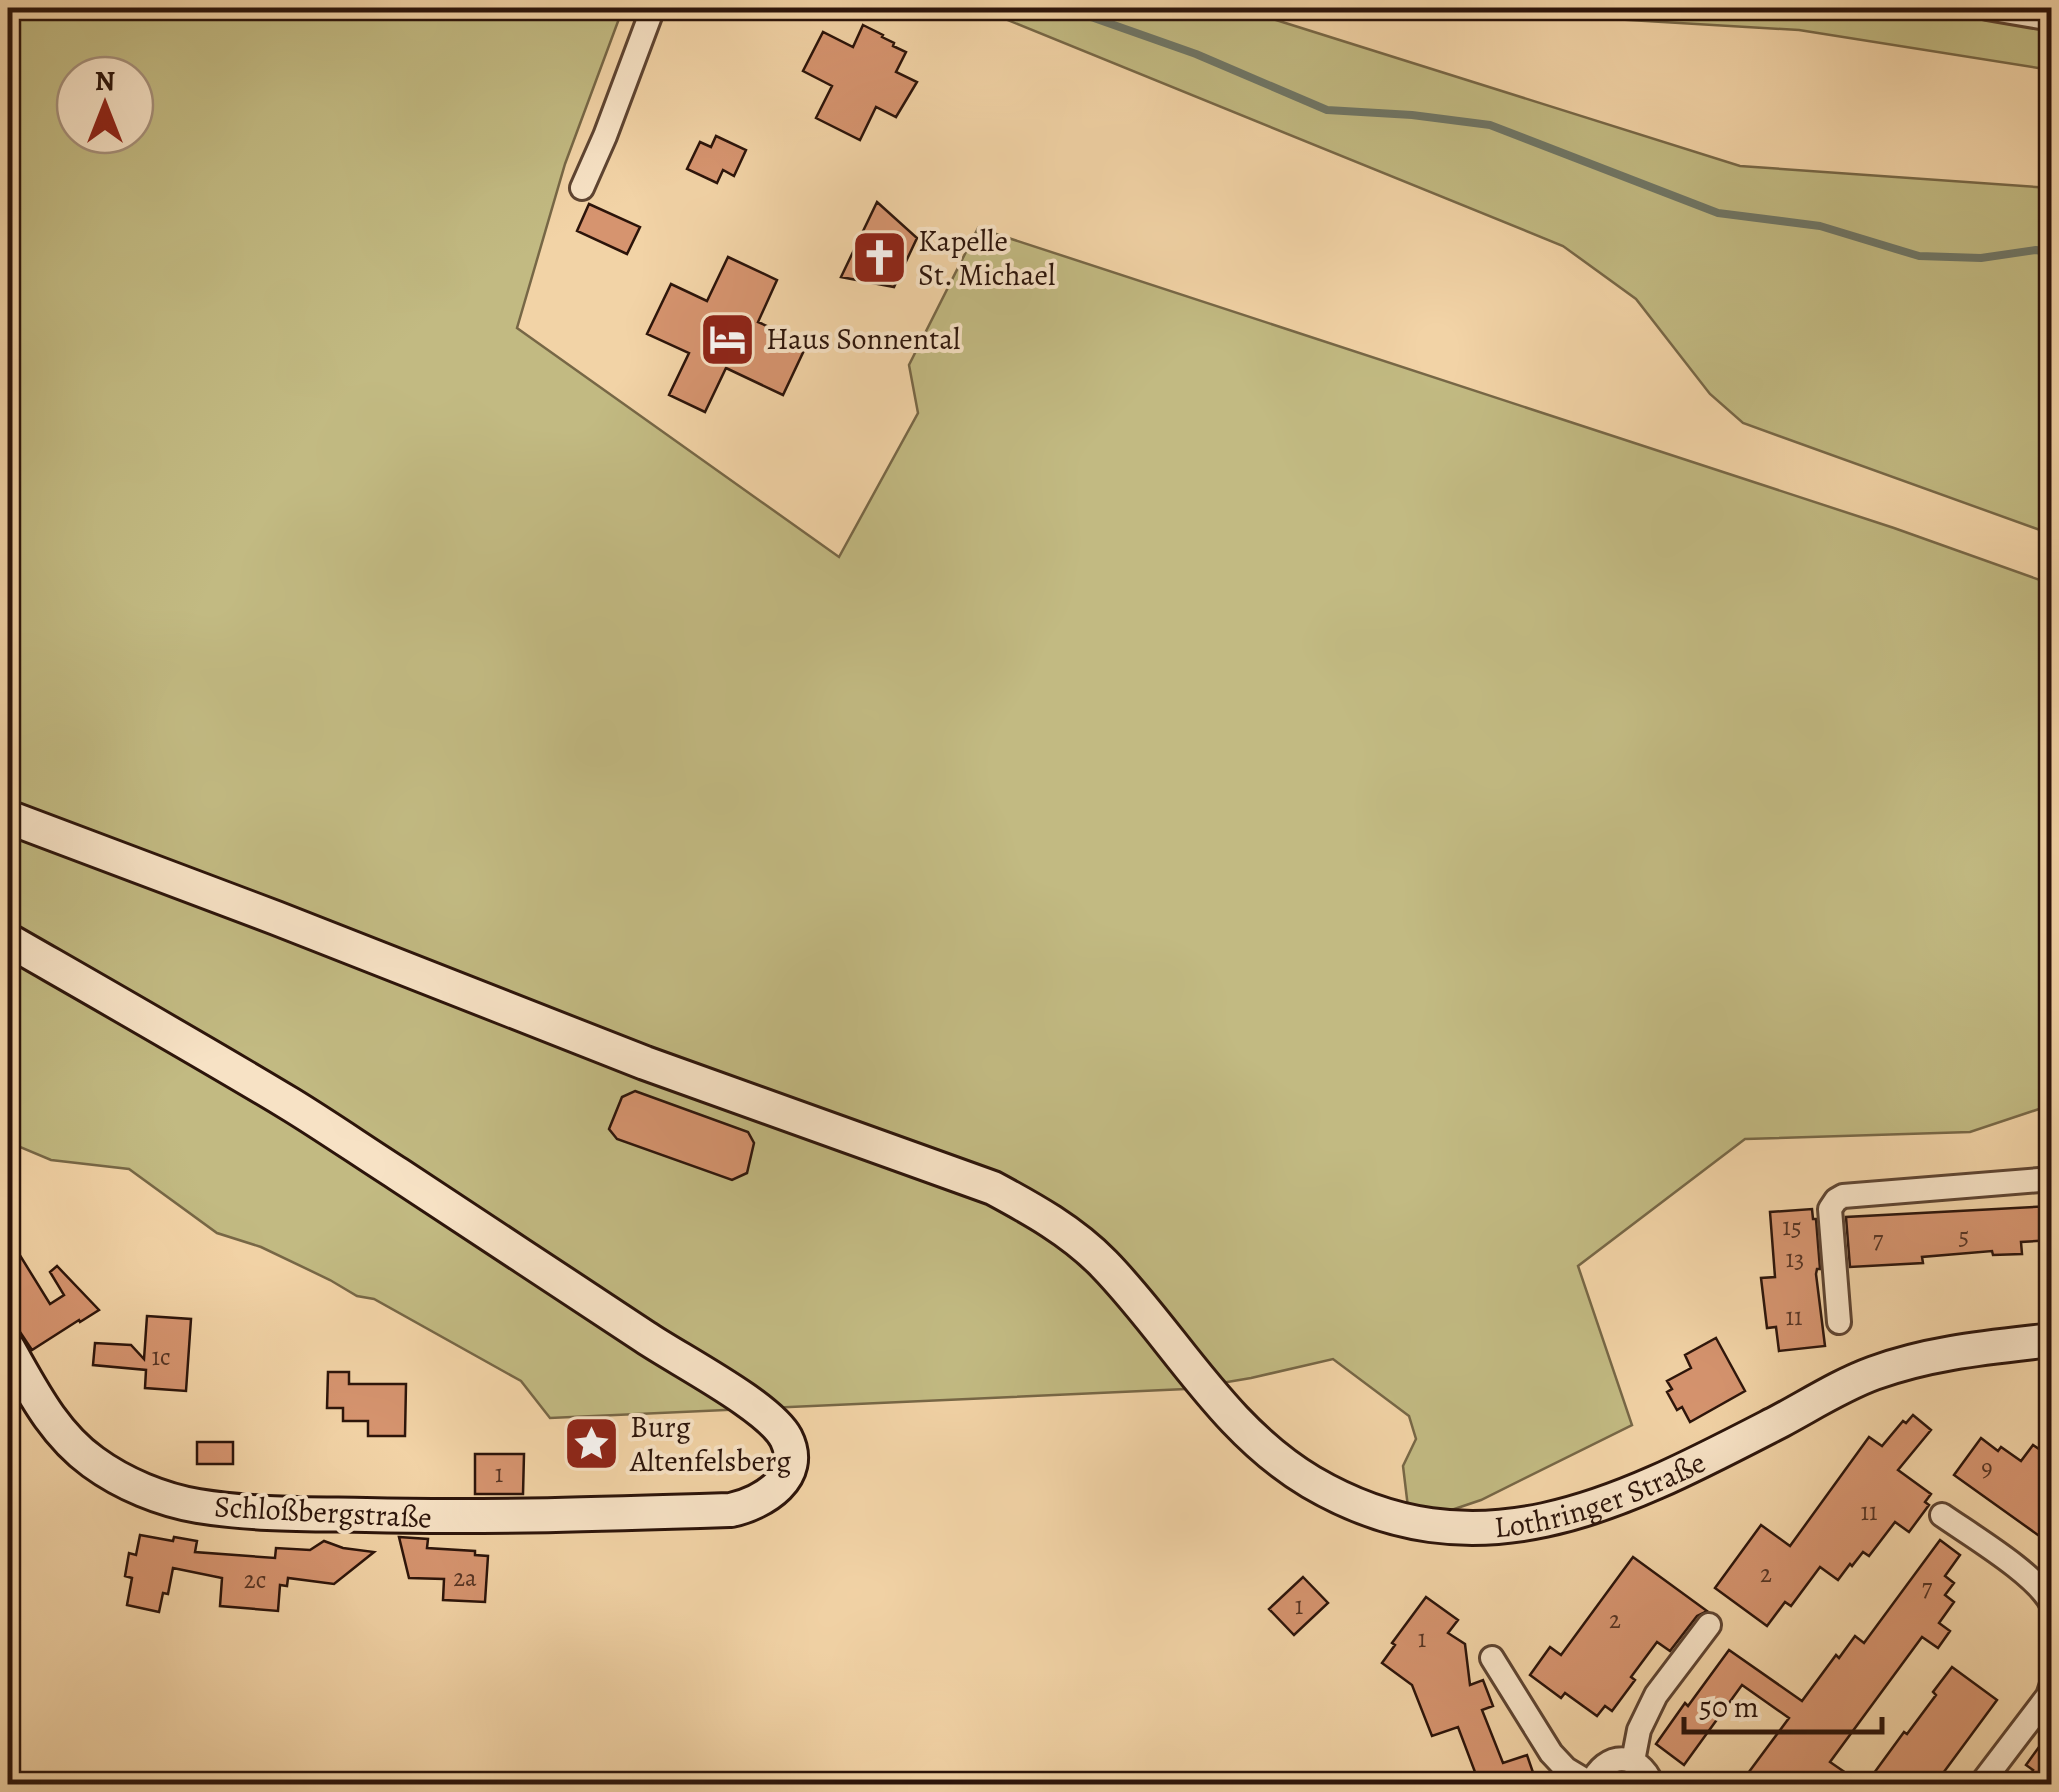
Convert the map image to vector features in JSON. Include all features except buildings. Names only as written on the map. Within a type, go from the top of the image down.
[{"type":"street","points":[[582,188],[653,8]]},
{"type":"street","points":[[1987,8],[2052,19]]},
{"type":"street","name":"Lothringer Straße","points":[[8,817],[645,1064],[992,1188],[1030,1207],[1103,1263],[1243,1430],[1310,1481],[1390,1516],[1466,1530],[1546,1521],[1636,1491],[1869,1375],[1912,1360],[2052,1340]]},
{"type":"street","name":"Schloßbergstraße","points":[[8,940],[292,1105],[740,1397],[772,1420],[786,1439],[791,1459],[786,1477],[771,1494],[752,1505],[731,1510],[455,1517],[197,1506],[121,1479],[60,1434],[8,1348]]},
{"type":"street","points":[[1839,1322],[1830,1208],[1836,1200],[1843,1196],[2052,1180]]},
{"type":"street","points":[[1993,1347],[2052,1356]]},
{"type":"street","points":[[1942,1516],[2016,1568],[2046,1593],[2052,1605]]},
{"type":"street","points":[[1633,1761],[1639,1730],[1656,1695],[1709,1625]]},
{"type":"street","points":[[1492,1658],[1550,1753],[1566,1770],[1591,1784],[1607,1762],[1633,1761],[1645,1770],[1652,1784]]},
{"type":"street","points":[[1981,1784],[2048,1696],[2052,1684]]},
{"type":"shaded area","points":[[8,8],[623,8],[565,164],[517,328],[839,557],[918,413],[909,365],[978,228],[1894,528],[2051,584],[2051,1105],[1970,1132],[1745,1139],[1578,1266],[1632,1425],[1481,1500],[1410,1524],[1403,1466],[1416,1439],[1409,1416],[1333,1359],[1186,1389],[550,1418],[521,1381],[374,1299],[357,1296],[261,1247],[217,1233],[129,1169],[51,1160],[8,1142]]},
{"type":"shaded area","points":[[978,8],[1238,8],[1740,166],[2051,188],[2051,534],[1743,423],[1710,394],[1636,299],[1563,246]]},
{"type":"shaded area","points":[[1537,8],[2051,8],[2051,70],[1799,30],[1562,16]]},
{"type":"waterway","points":[[1055,8],[1196,54],[1327,110],[1490,125],[1718,213],[1820,226],[1919,256],[1981,258],[2036,250],[2052,253]]},
{"type":"place","name":"Kapelle St. Michael","points":[[879,258]]},
{"type":"place","name":"Haus Sonnental","points":[[727,339]]},
{"type":"place","name":"Burg Altenfelsberg","points":[[591,1444]]}]
